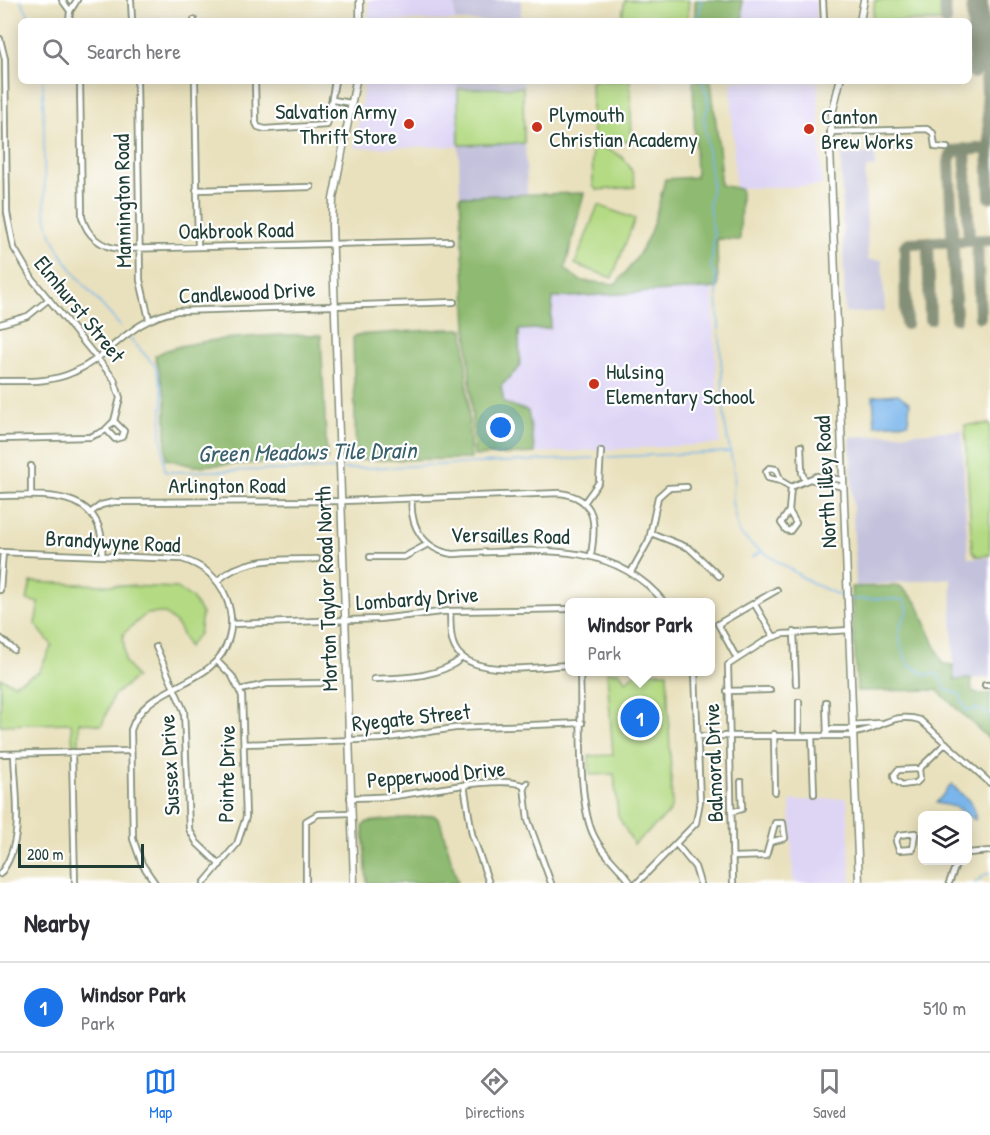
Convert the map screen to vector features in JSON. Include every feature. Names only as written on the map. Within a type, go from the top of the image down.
[{"type":"street","points":[[62,0],[70,11]]},
{"type":"street","points":[[69,18],[70,11],[77,0]]},
{"type":"street","points":[[131,0],[132,18]]},
{"type":"street","points":[[360,0],[360,18]]},
{"type":"street","points":[[823,0],[824,18]]},
{"type":"street","points":[[861,18],[864,0]]},
{"type":"street","name":"Elmhurst Street","points":[[0,39],[5,59],[3,84],[9,230],[21,263],[97,357],[118,387],[120,401],[114,421],[123,431],[122,437],[115,439],[106,429]]},
{"type":"street","name":"Oakbrook Road","points":[[80,84],[82,213],[84,225],[94,238],[104,245],[116,248],[332,246],[450,241]]},
{"type":"street","name":"Mannington Road","points":[[137,84],[141,291],[149,319]]},
{"type":"street","points":[[195,84],[198,247]]},
{"type":"street","points":[[255,84],[258,127],[321,127],[327,125],[335,84]]},
{"type":"street","name":"Morton Taylor Road North","points":[[354,883],[332,246],[333,199],[355,84]]},
{"type":"street","name":"North Lilley Road","points":[[839,84],[830,132],[859,883]]},
{"type":"street","points":[[333,100],[351,103]]},
{"type":"street","points":[[332,106],[350,111]]},
{"type":"street","points":[[830,132],[927,129],[933,132],[935,147],[947,148]]},
{"type":"street","points":[[196,190],[311,187]]},
{"type":"street","points":[[0,324],[28,316],[49,299]]},
{"type":"street","name":"Candlewood Drive","points":[[0,381],[60,377],[81,369],[132,328],[149,319],[185,310],[454,302]]},
{"type":"street","points":[[0,439],[94,436],[114,421]]},
{"type":"street","points":[[801,446],[808,480]]},
{"type":"street","points":[[591,555],[594,524],[584,503],[598,482],[601,451]]},
{"type":"street","points":[[31,466],[31,496]]},
{"type":"street","points":[[791,487],[808,480],[843,484]]},
{"type":"street","points":[[781,481],[791,487]]},
{"type":"street","points":[[630,572],[651,533],[660,493],[668,488],[687,487]]},
{"type":"street","points":[[789,511],[791,487]]},
{"type":"street","name":"Arlington Road","points":[[90,513],[114,502],[342,501],[560,493],[573,496],[584,503]]},
{"type":"street","points":[[0,496],[65,498],[90,513],[100,533],[102,556]]},
{"type":"street","name":"Versailles Road","points":[[412,498],[414,524],[428,544],[440,551],[453,554],[557,550],[591,555],[630,572],[659,598]]},
{"type":"street","points":[[651,533],[689,548],[719,576]]},
{"type":"street","points":[[370,557],[404,557],[428,544]]},
{"type":"street","points":[[0,590],[2,552]]},
{"type":"street","name":"Brandywyne Road","points":[[2,552],[182,559],[201,567],[217,581]]},
{"type":"street","points":[[152,882],[139,858],[133,839],[129,751],[131,730],[139,712],[152,700],[202,674],[217,661],[227,644],[231,624],[228,600],[217,581],[231,570],[247,563],[317,559]]},
{"type":"street","points":[[777,590],[718,624],[736,657],[774,637],[794,632],[850,630]]},
{"type":"street","points":[[754,603],[774,637]]},
{"type":"street","name":"Lombardy Drive","points":[[231,624],[346,620],[450,611],[565,609]]},
{"type":"street","points":[[450,611],[452,640],[462,658],[483,668],[565,665]]},
{"type":"street","points":[[794,632],[796,684]]},
{"type":"street","points":[[0,638],[14,650]]},
{"type":"street","name":"Sussex Drive","points":[[156,647],[186,718],[189,829],[197,843],[220,865]]},
{"type":"street","name":"Balmoral Drive","points":[[734,883],[727,668],[736,657]]},
{"type":"street","points":[[374,679],[419,675],[452,665],[462,658]]},
{"type":"street","points":[[217,661],[232,676],[240,690],[267,684],[321,683]]},
{"type":"street","points":[[580,676],[584,798],[592,831],[602,851],[631,883]]},
{"type":"street","points":[[637,883],[693,829],[699,812],[695,676]]},
{"type":"street","name":"Pointe Drive","points":[[204,883],[237,844],[244,824],[244,744],[240,690]]},
{"type":"street","points":[[727,691],[770,690]]},
{"type":"street","points":[[799,702],[799,736]]},
{"type":"street","points":[[826,702],[827,734]]},
{"type":"street","points":[[698,736],[774,734],[812,736],[853,731],[867,732],[888,719],[917,718],[959,752],[990,783]]},
{"type":"street","name":"Ryegate Street","points":[[244,744],[387,739],[455,728],[582,723]]},
{"type":"street","points":[[774,734],[775,792]]},
{"type":"street","points":[[812,736],[814,794]]},
{"type":"street","points":[[919,769],[920,779],[916,783],[902,785],[895,780],[894,775],[898,771],[919,769],[946,743]]},
{"type":"street","points":[[0,754],[129,751]]},
{"type":"street","points":[[72,752],[75,883]]},
{"type":"street","points":[[0,874],[10,857],[16,834],[14,754]]},
{"type":"street","points":[[731,812],[742,809],[741,782]]},
{"type":"street","name":"Pepperwood Drive","points":[[350,798],[400,795],[464,785],[526,784],[528,820],[552,883]]},
{"type":"street","points":[[464,785],[472,834],[489,883]]},
{"type":"street","points":[[306,883],[306,821],[318,814],[351,813]]},
{"type":"street","points":[[733,857],[766,856],[775,822],[783,823],[785,838],[770,842]]},
{"type":"street","points":[[915,833],[913,849],[899,850],[896,841],[899,835],[915,833]]},
{"type":"street","points":[[677,846],[692,861],[700,883]]},
{"type":"street","points":[[972,853],[990,851]]},
{"type":"street","points":[[949,883],[956,865]]},
{"type":"shaded area","points":[[369,0],[454,0],[455,18],[369,18]]},
{"type":"shaded area","points":[[454,0],[521,0],[521,18],[455,18]]},
{"type":"shaded area","points":[[743,0],[816,0],[816,18],[744,18]]},
{"type":"shaded area","points":[[365,84],[457,84],[459,146],[354,148]]},
{"type":"shaded area","points":[[457,84],[523,84],[527,194],[460,196]]},
{"type":"shaded area","points":[[731,84],[818,84],[822,186],[735,188]]},
{"type":"shaded area","points":[[875,153],[875,167],[867,168],[865,176],[868,260],[882,260],[885,311],[845,313],[841,155]]},
{"type":"shaded area","name":"Hulsing Elementary School","points":[[712,282],[720,444],[474,456],[466,294]]},
{"type":"shaded area","points":[[962,430],[968,558],[990,557],[990,678],[954,680],[951,578],[856,586],[850,437]]},
{"type":"shaded area","points":[[847,798],[851,883],[793,883],[790,801]]},
{"type":"green space","points":[[625,0],[689,0],[687,18],[622,18]]},
{"type":"green space","points":[[695,0],[742,0],[743,18],[695,18]]},
{"type":"green space","points":[[875,0],[942,0],[943,18],[872,18]]},
{"type":"green space","points":[[591,84],[630,84],[632,141],[593,142]]},
{"type":"green space","points":[[693,84],[711,84],[720,157],[720,185],[741,189],[740,240],[717,239],[718,288],[553,298],[550,328],[519,330],[520,367],[501,386],[504,403],[528,411],[535,453],[474,456],[460,196],[584,193],[565,269],[581,281],[616,284],[636,259],[649,235],[665,179],[696,177]]},
{"type":"green space","points":[[523,87],[524,143],[459,145],[458,89]]},
{"type":"green space","points":[[592,148],[609,150],[623,158],[631,170],[635,187],[597,190],[593,186]]},
{"type":"green space","points":[[598,205],[635,219],[612,278],[575,264]]},
{"type":"green space","points":[[464,329],[471,459],[356,460],[353,338],[356,335]]},
{"type":"green space","points":[[321,335],[327,460],[193,466],[166,459],[166,397],[155,356],[168,350],[210,341],[260,336]]},
{"type":"green space","points":[[990,424],[990,555],[977,556],[972,551],[965,425]]},
{"type":"green space","points":[[31,582],[177,588],[192,598],[202,614],[199,634],[188,647],[177,624],[164,613],[146,614],[123,634],[125,662],[136,677],[113,696],[102,725],[79,722],[79,746],[73,746],[71,723],[0,725],[0,678],[14,684],[39,672],[52,645],[35,624],[39,603],[27,600]]},
{"type":"green space","points":[[900,586],[916,601],[943,664],[953,665],[954,680],[971,679],[972,691],[983,695],[990,693],[990,740],[937,690],[857,691],[851,587]]},
{"type":"green space","points":[[607,676],[622,676],[626,681],[632,676],[667,676],[672,805],[669,813],[634,844],[618,816],[614,774],[590,775],[589,756],[613,755]]},
{"type":"green space","points":[[434,815],[440,821],[458,883],[367,883],[363,826],[367,822]]},
{"type":"water","points":[[898,394],[910,403],[908,423],[875,425],[873,396]]},
{"type":"water","points":[[952,784],[974,807],[975,820],[972,818],[972,811],[961,811],[955,807],[936,803]]},
{"type":"waterway","name":"Green Meadows Tile Drain","points":[[21,0],[30,18]]},
{"type":"waterway","points":[[698,18],[701,0]]},
{"type":"waterway","name":"Green Meadows Tile Drain","points":[[43,84],[45,211],[49,228],[75,274],[121,327]]},
{"type":"waterway","points":[[704,84],[709,105],[704,118],[712,184],[709,207],[714,236],[711,267],[716,277],[725,425],[735,476],[732,502],[739,533],[752,545],[810,582],[845,598]]},
{"type":"waterway","name":"Green Meadows Tile Drain","points":[[130,338],[155,366],[159,378],[163,396],[161,434],[165,472],[337,469]]},
{"type":"waterway","name":"Green Meadows Tile Drain","points":[[608,457],[729,452]]},
{"type":"waterway","name":"Green Meadows Tile Drain","points":[[342,469],[595,458]]},
{"type":"waterway","points":[[752,557],[761,552]]},
{"type":"waterway","points":[[850,599],[906,601],[908,611],[901,624],[900,637],[908,664],[925,675],[938,674],[946,690],[959,694],[966,711],[976,709],[990,714]]},
{"type":"waterway","points":[[975,883],[986,874],[990,874]]},
{"type":"taxiway","points":[[945,0],[946,18]]},
{"type":"taxiway","points":[[982,0],[990,148]]},
{"type":"taxiway","points":[[972,4],[974,73]]},
{"type":"taxiway","points":[[956,318],[949,160],[953,151],[988,148],[990,197]]},
{"type":"taxiway","points":[[965,149],[969,241]]},
{"type":"taxiway","points":[[906,324],[905,246],[909,243],[990,240]]},
{"type":"taxiway","points":[[977,241],[980,317]]},
{"type":"taxiway","points":[[928,243],[930,319]]},
{"type":"place","name":"Salvation Army Thrift Store","points":[[409,124]]},
{"type":"place","name":"Plymouth Christian Academy","points":[[537,127]]},
{"type":"place","name":"Canton Brew Works","points":[[809,129]]},
{"type":"place","name":"Hulsing Elementary School","points":[[594,384]]},
{"type":"place","name":"Windsor Park","points":[[640,718]]}]
